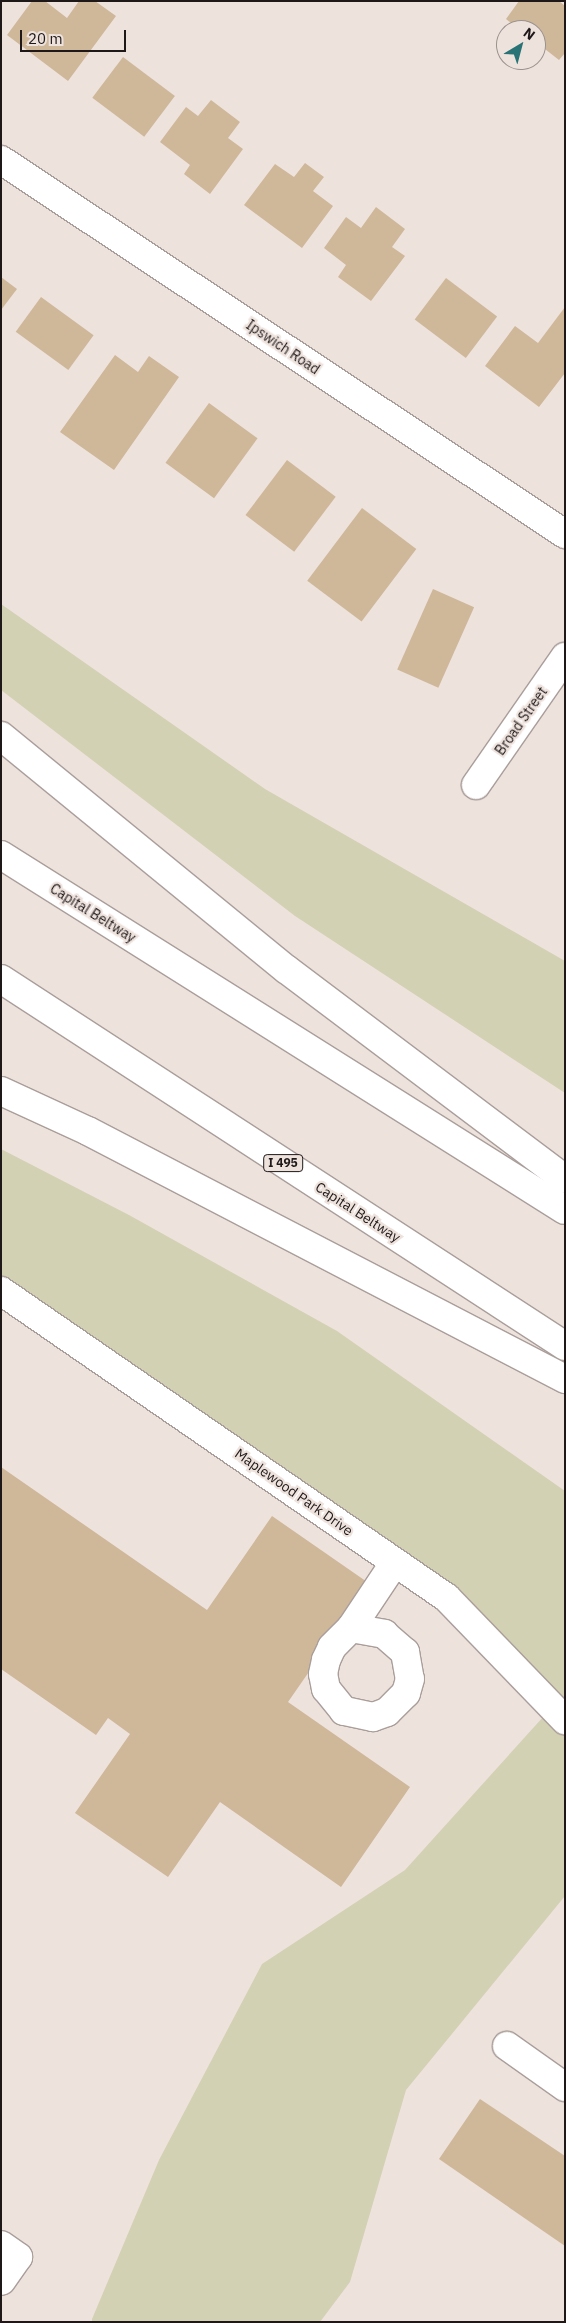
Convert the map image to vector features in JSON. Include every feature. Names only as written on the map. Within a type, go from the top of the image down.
[{"type":"main road","name":"Ipswich Road","points":[[1,160],[565,534]]},
{"type":"main road","name":"Broad Street","points":[[476,785],[565,657]]},
{"type":"main road","points":[[1,736],[286,969],[565,1179]]},
{"type":"main road","name":"Capital Beltway","points":[[1,855],[565,1210]]},
{"type":"main road","name":"Capital Beltway","points":[[1,979],[565,1346]]},
{"type":"main road","points":[[1,1092],[88,1131],[565,1379]]},
{"type":"main road","name":"Maplewood Park Drive","points":[[1,1291],[447,1598],[565,1720]]},
{"type":"main road","points":[[351,1628],[395,1562]]},
{"type":"main road","points":[[507,2046],[565,2087]]},
{"type":"main road","points":[[1,2245],[18,2256],[1,2281]]},
{"type":"shaded area","points":[[1,604],[265,789],[565,961],[565,1093],[295,916],[1,690]]},
{"type":"shaded area","points":[[1,1149],[129,1215],[337,1331],[565,1491],[565,1896],[406,2090],[350,2282],[320,2322],[92,2322],[92,2319],[159,2160],[262,1964],[405,1870],[553,1706],[447,1598],[1,1291]]},
{"type":"building","points":[[32,1],[45,1],[67,18],[79,1],[95,1],[116,16],[68,81],[7,35]]},
{"type":"building","points":[[519,1],[559,1],[565,6],[565,53],[559,60],[546,50],[546,20],[506,19]]},
{"type":"building","points":[[123,57],[175,96],[144,137],[92,98]]},
{"type":"building","points":[[211,100],[240,122],[228,138],[243,149],[210,194],[184,174],[190,165],[160,142],[186,107],[198,116]]},
{"type":"building","points":[[305,163],[324,177],[313,191],[333,206],[302,248],[244,205],[275,164],[294,177]]},
{"type":"building","points":[[376,207],[405,229],[392,247],[405,256],[371,301],[338,277],[346,265],[324,248],[346,217],[361,228]]},
{"type":"building","points":[[1,277],[17,289],[1,310]]},
{"type":"building","points":[[446,278],[497,317],[466,358],[415,320]]},
{"type":"building","points":[[41,297],[94,335],[68,370],[16,332]]},
{"type":"building","points":[[565,307],[565,373],[539,407],[485,366],[515,326],[538,343]]},
{"type":"building","points":[[115,355],[138,372],[149,356],[179,377],[114,470],[60,432]]},
{"type":"building","points":[[209,403],[258,438],[214,498],[166,463]]},
{"type":"building","points":[[287,460],[336,497],[294,552],[245,515]]},
{"type":"building","points":[[362,508],[416,549],[362,622],[307,581]]},
{"type":"building","points":[[433,589],[474,607],[438,688],[397,669]]},
{"type":"building","points":[[1,1467],[207,1610],[272,1516],[370,1584],[288,1702],[410,1787],[341,1887],[220,1802],[168,1877],[75,1813],[130,1734],[108,1718],[96,1735],[1,1669]]},
{"type":"building","points":[[480,2099],[565,2156],[565,2246],[439,2159]]}]
